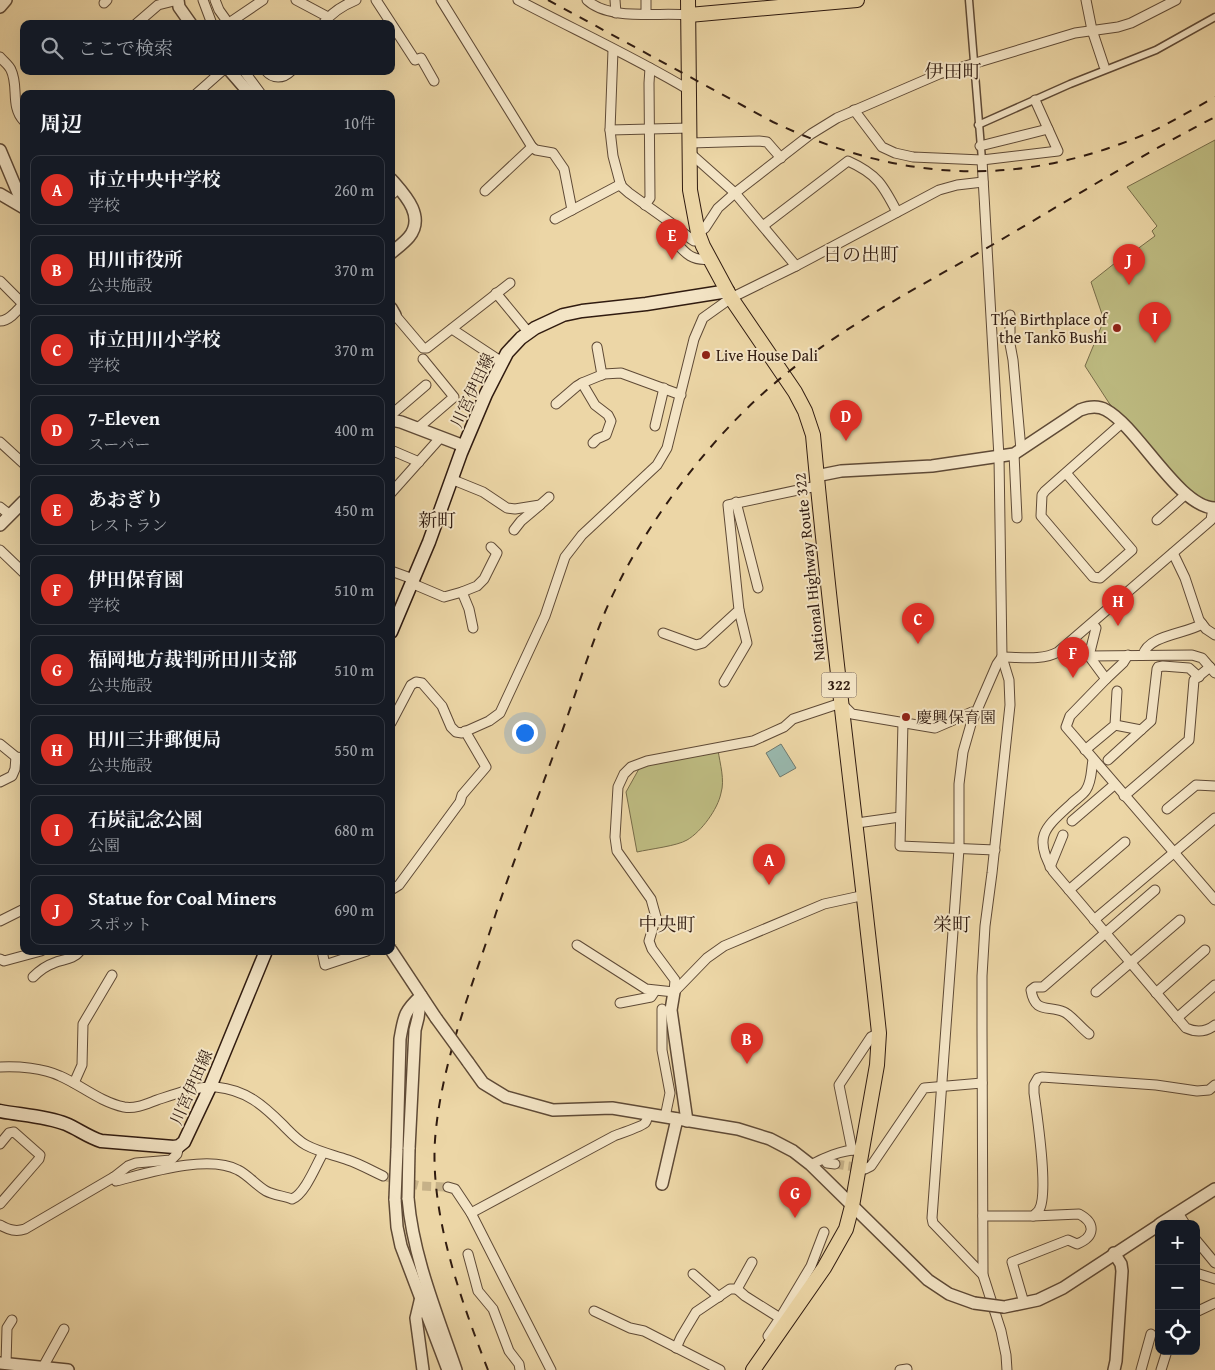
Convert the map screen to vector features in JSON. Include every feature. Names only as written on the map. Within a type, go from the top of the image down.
[{"type":"main road","name":"National Highway Route 322","points":[[688,0],[690,190],[699,236],[729,295],[795,392],[805,411],[813,435],[841,703],[857,823],[879,1033],[877,1065],[857,1151],[852,1206],[846,1229],[824,1268],[753,1370]]},
{"type":"main road","points":[[689,15],[857,0]]},
{"type":"main road","name":"川宮伊田線","points":[[395,622],[464,446],[494,376],[507,353],[528,333],[563,315],[582,311],[729,295]]},
{"type":"main road","name":"川宮伊田線","points":[[0,1111],[54,1120],[101,1141],[179,1146],[184,1142],[210,1087],[264,955]]},
{"type":"street","points":[[0,7],[6,0]]},
{"type":"street","points":[[141,20],[158,5],[178,0],[188,20]]},
{"type":"street","points":[[203,0],[210,20]]},
{"type":"street","points":[[215,0],[226,20]]},
{"type":"street","points":[[235,20],[263,0]]},
{"type":"street","points":[[296,0],[324,20]]},
{"type":"street","points":[[326,20],[356,0]]},
{"type":"street","points":[[376,0],[389,20]]},
{"type":"street","points":[[441,0],[532,147],[536,150],[554,153],[564,169],[572,210]]},
{"type":"street","points":[[518,0],[689,90]]},
{"type":"street","points":[[587,0],[603,10],[616,13],[689,15]]},
{"type":"street","points":[[615,0],[616,13]]},
{"type":"street","points":[[646,0],[646,14]]},
{"type":"street","points":[[969,0],[982,160],[999,458],[1002,657],[1009,680],[1010,705],[985,926],[982,976],[983,1275],[1001,1331],[1007,1370]]},
{"type":"street","points":[[1086,0],[1092,30],[1104,66]]},
{"type":"street","points":[[613,50],[610,130],[613,156],[621,184],[629,194],[671,223],[691,240],[694,240],[699,236],[718,208],[735,192],[811,134],[837,118],[939,74],[1067,35],[1124,25],[1176,0]]},
{"type":"street","points":[[978,125],[1156,50],[1215,17]]},
{"type":"street","points":[[395,29],[415,60],[420,58],[434,81]]},
{"type":"street","points":[[0,57],[11,69],[16,107],[20,117]]},
{"type":"street","points":[[645,205],[650,198],[648,129],[650,68]]},
{"type":"street","points":[[201,90],[217,75]]},
{"type":"street","points":[[233,75],[247,90]]},
{"type":"street","points":[[247,75],[258,90]]},
{"type":"street","points":[[272,75],[276,78],[286,75]]},
{"type":"street","points":[[854,110],[882,147],[888,150],[914,157],[982,160],[1058,152],[1035,100]]},
{"type":"street","points":[[610,130],[690,128]]},
{"type":"street","points":[[980,146],[1048,129]]},
{"type":"street","points":[[690,148],[759,140],[767,142],[781,158]]},
{"type":"street","points":[[485,191],[532,147]]},
{"type":"street","points":[[690,148],[735,192],[796,266]]},
{"type":"street","points":[[0,150],[20,198]]},
{"type":"street","points":[[762,226],[848,161],[866,169],[884,187],[897,212]]},
{"type":"street","points":[[0,165],[11,177]]},
{"type":"street","points":[[395,715],[411,685],[416,682],[422,683],[442,706],[451,728],[456,732],[462,733],[489,721],[500,713],[546,616],[565,557],[582,535],[657,465],[667,448],[694,339],[703,318],[729,295],[796,266],[939,190],[957,185],[983,182]]},
{"type":"street","points":[[555,219],[621,184]]},
{"type":"street","points":[[395,192],[413,206],[414,228],[410,237],[395,249]]},
{"type":"street","points":[[0,194],[20,206]]},
{"type":"street","points":[[669,235],[693,258],[700,260],[710,259]]},
{"type":"street","points":[[0,282],[20,300]]},
{"type":"street","points":[[395,317],[423,348],[427,348],[510,283]]},
{"type":"street","points":[[496,294],[528,333]]},
{"type":"street","points":[[0,322],[4,322],[20,308]]},
{"type":"street","points":[[1010,315],[1017,452],[1017,518]]},
{"type":"street","points":[[452,329],[502,362]]},
{"type":"street","points":[[597,347],[602,375]]},
{"type":"street","points":[[418,428],[454,396],[423,359]]},
{"type":"street","points":[[556,404],[582,383],[602,375],[622,373],[681,395]]},
{"type":"street","points":[[582,383],[595,405],[608,415],[611,421],[606,435],[593,443]]},
{"type":"street","points":[[395,411],[426,385]]},
{"type":"street","points":[[655,426],[664,388]]},
{"type":"street","points":[[724,682],[747,643],[739,610],[728,505],[817,481],[841,471],[932,466],[999,458],[1017,452],[1080,410],[1088,407],[1097,407],[1106,410],[1122,424],[1193,501],[1214,508],[1211,520],[1092,624],[1052,655],[1039,658],[1002,657]]},
{"type":"street","points":[[395,421],[464,446]]},
{"type":"street","points":[[1066,473],[1132,550],[1100,578],[1093,577],[1041,516],[1042,495],[1045,491],[1122,424]]},
{"type":"street","points":[[395,489],[441,437]]},
{"type":"street","points":[[0,442],[20,460]]},
{"type":"street","points":[[395,452],[419,462]]},
{"type":"street","points":[[451,479],[483,492],[507,508],[516,509],[540,505]]},
{"type":"street","points":[[1157,520],[1186,494]]},
{"type":"street","points":[[514,530],[521,521],[549,496]]},
{"type":"street","points":[[736,502],[758,588]]},
{"type":"street","points":[[0,525],[20,504]]},
{"type":"street","points":[[0,507],[10,515]]},
{"type":"street","points":[[395,573],[444,597],[478,586],[484,579],[497,553],[491,547]]},
{"type":"street","points":[[0,550],[20,569]]},
{"type":"street","points":[[1173,553],[1202,624],[1215,634]]},
{"type":"street","points":[[462,592],[469,609],[473,628]]},
{"type":"street","points":[[663,633],[696,645],[703,643],[739,610]]},
{"type":"street","points":[[1089,656],[1096,628],[1092,624]]},
{"type":"street","points":[[1142,655],[1144,650],[1156,641],[1202,624]]},
{"type":"street","points":[[1128,655],[1123,663],[1070,716],[1066,727],[1092,760],[1215,900]]},
{"type":"street","points":[[1089,656],[1192,655],[1202,658],[1212,670],[1194,680],[1189,740],[1124,796]]},
{"type":"street","points":[[1089,656],[1106,679]]},
{"type":"street","points":[[983,1275],[933,1223],[932,1218],[959,849],[960,776],[963,752],[971,724],[997,664],[1002,657]]},
{"type":"street","points":[[1108,760],[1151,721],[1158,667],[1189,668],[1199,677]]},
{"type":"street","points":[[1085,750],[1115,724],[1117,691]]},
{"type":"street","points":[[662,1184],[682,1120],[671,1010],[674,980],[652,949],[649,941],[656,917],[651,899],[617,851],[615,837],[616,804],[618,787],[624,774],[631,767],[647,761],[753,741],[784,726],[793,719],[841,703],[852,714],[935,728],[972,712],[976,713]]},
{"type":"street","points":[[903,722],[900,846],[995,850]]},
{"type":"street","points":[[1115,724],[1141,730]]},
{"type":"street","points":[[395,888],[399,885],[460,802],[462,795],[486,767],[465,731]]},
{"type":"street","points":[[0,744],[20,760],[12,776],[0,782]]},
{"type":"street","points":[[1092,760],[1092,773],[1086,790],[1053,820],[1044,834],[1042,847],[1044,856],[1050,867],[1186,1028],[1193,1031],[1205,1031],[1215,1025]]},
{"type":"street","points":[[1072,821],[1114,785]]},
{"type":"street","points":[[1167,810],[1196,785],[1215,786]]},
{"type":"street","points":[[857,823],[900,817]]},
{"type":"street","points":[[1094,920],[1215,818]]},
{"type":"street","points":[[1050,867],[1062,835]]},
{"type":"street","points":[[1069,890],[1125,842]]},
{"type":"street","points":[[1088,1034],[1066,1012],[1039,1007],[1033,999],[1031,990],[1035,987],[1043,987],[1156,890]]},
{"type":"street","points":[[577,944],[646,989],[674,992],[707,958],[724,946],[824,904],[865,895]]},
{"type":"street","points":[[0,921],[20,911]]},
{"type":"street","points":[[1096,992],[1180,920]]},
{"type":"street","points":[[1156,993],[1205,950]]},
{"type":"street","points":[[0,959],[4,961],[26,955]]},
{"type":"street","points":[[32,977],[54,962],[72,958],[75,955]]},
{"type":"street","points":[[323,955],[325,965],[355,955]]},
{"type":"street","points":[[394,955],[436,1018],[483,1083],[506,1097],[553,1110],[612,1108],[738,1129],[770,1139],[793,1151],[812,1165],[928,1280],[949,1294],[974,1303],[1004,1307],[1038,1300],[1063,1288],[1155,1227]]},
{"type":"street","points":[[74,1083],[82,1065],[83,1024],[112,974]]},
{"type":"street","points":[[1178,1018],[1215,985]]},
{"type":"street","points":[[620,1003],[651,997],[655,991]]},
{"type":"street","points":[[421,996],[408,1008],[400,1039],[395,1199],[397,1227],[401,1246],[421,1297],[432,1314],[456,1370]]},
{"type":"street","points":[[421,996],[415,1030],[408,1198],[413,1237],[448,1370]]},
{"type":"street","points":[[662,1010],[662,1050],[670,1094],[665,1117]]},
{"type":"street","points":[[812,1165],[824,1159],[857,1151],[839,1085],[871,1037],[879,1033]]},
{"type":"street","points":[[0,1067],[42,1070],[58,1075],[109,1102],[126,1107],[141,1107],[182,1092],[210,1087],[231,1090],[262,1104],[304,1144],[350,1161],[383,1176]]},
{"type":"street","points":[[1033,1216],[1039,1210],[1043,1171],[1034,1093],[1034,1085],[1038,1078],[1156,1085],[1197,1091],[1209,1090],[1215,1086]]},
{"type":"street","points":[[865,1169],[871,1166],[924,1088],[982,1083]]},
{"type":"street","points":[[471,1213],[614,1136],[641,1126],[645,1123],[648,1115]]},
{"type":"street","points":[[398,1131],[410,1132]]},
{"type":"street","points":[[0,1144],[9,1134],[14,1132],[40,1155],[40,1159],[0,1204]]},
{"type":"street","points":[[0,1225],[19,1231],[25,1229],[114,1177],[128,1166],[136,1163],[171,1160],[177,1154],[179,1146]]},
{"type":"street","points":[[114,1177],[116,1181],[184,1164],[213,1163],[238,1170],[266,1191],[294,1199],[309,1180],[323,1152]]},
{"type":"street","points":[[824,1159],[835,1164]]},
{"type":"street","points":[[448,1187],[455,1189],[471,1213],[551,1370]]},
{"type":"street","points":[[1166,1220],[1215,1189]]},
{"type":"street","points":[[1178,1213],[1182,1220]]},
{"type":"street","points":[[983,1216],[1079,1214],[1085,1218],[1092,1228],[1092,1232],[1083,1242],[1077,1244],[1068,1240],[1012,1262],[1024,1303]]},
{"type":"street","points":[[774,1339],[768,1336],[811,1266],[824,1232]]},
{"type":"street","points":[[1200,1245],[1215,1263]]},
{"type":"street","points":[[1114,1253],[1121,1264],[1122,1271],[1114,1370]]},
{"type":"street","points":[[468,1254],[478,1292],[493,1309],[509,1351],[519,1364],[520,1370]]},
{"type":"street","points":[[737,1289],[752,1262]]},
{"type":"street","points":[[693,1274],[719,1297]]},
{"type":"street","points":[[1200,1274],[1215,1279]]},
{"type":"street","points":[[676,1348],[680,1337],[696,1312],[730,1289],[737,1289],[780,1318]]},
{"type":"street","points":[[421,1297],[416,1313],[423,1370]]},
{"type":"street","points":[[1200,1310],[1215,1303]]},
{"type":"street","points":[[594,1311],[630,1328],[644,1331],[720,1370]]},
{"type":"street","points":[[417,1325],[432,1314]]},
{"type":"street","points":[[12,1320],[7,1328],[3,1363],[68,1370]]},
{"type":"street","points":[[43,1367],[64,1328]]},
{"type":"street","points":[[1141,1370],[1151,1334]]},
{"type":"street","points":[[1161,1370],[1166,1355]]},
{"type":"shaded area","points":[[1215,140],[1215,504],[1199,500],[1179,481],[1109,403],[1085,366],[1104,320],[1091,282],[1134,248],[1136,250],[1155,236],[1152,231],[1157,226],[1127,187]]},
{"type":"shaded area","points":[[718,750],[722,772],[722,788],[713,813],[703,826],[683,842],[637,852],[626,792],[640,767]]},
{"type":"water","points":[[781,744],[796,768],[780,777],[766,753]]},
{"type":"tunnel","points":[[835,1164],[862,1168]]},
{"type":"tunnel","points":[[383,1176],[420,1186],[448,1187]]},
{"type":"railway","points":[[548,0],[773,122],[820,142],[867,157],[913,167],[959,171],[1006,170],[1052,163],[1100,151],[1148,133],[1215,97]]},
{"type":"railway","points":[[488,1370],[457,1283],[441,1221],[436,1189],[435,1159],[436,1129],[440,1101],[460,1020],[496,913],[598,629],[618,584],[634,555],[671,498],[713,444],[758,398],[812,354],[901,297],[1131,163],[1215,117]]},
{"type":"place","name":"あおぎり","points":[[672,260]]},
{"type":"place","name":"Statue for Coal Miners","points":[[1129,285]]},
{"type":"place","name":"The Birthplace of the Tankō Bushi","points":[[1117,328]]},
{"type":"place","name":"石炭記念公園","points":[[1155,343]]},
{"type":"place","name":"Live House Dali","points":[[706,355]]},
{"type":"place","name":"7-Eleven","points":[[846,441]]},
{"type":"place","name":"田川三井郵便局","points":[[1118,626]]},
{"type":"place","name":"市立田川小学校","points":[[918,644]]},
{"type":"place","name":"伊田保育園","points":[[1073,678]]},
{"type":"place","name":"慶興保育園","points":[[906,717]]},
{"type":"place","name":"市立中央中学校","points":[[769,885]]},
{"type":"place","name":"田川市役所","points":[[747,1064]]},
{"type":"place","name":"福岡地方裁判所田川支部","points":[[795,1218]]},
{"type":"district","name":"伊田町","points":[[953,71]]},
{"type":"district","name":"日の出町","points":[[861,254]]},
{"type":"district","name":"新町","points":[[437,520]]},
{"type":"district","name":"中央町","points":[[667,924]]},
{"type":"district","name":"栄町","points":[[952,924]]}]
